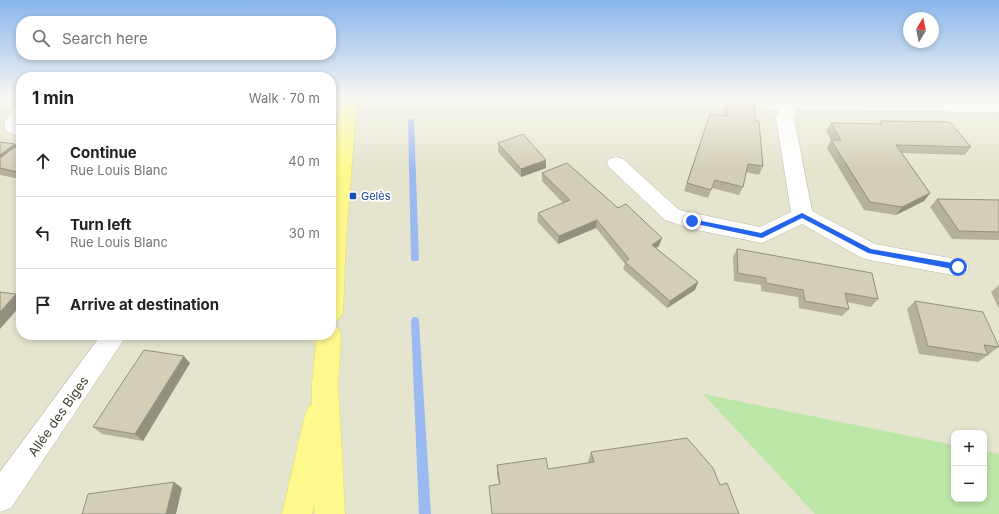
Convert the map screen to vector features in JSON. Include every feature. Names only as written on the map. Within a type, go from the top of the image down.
[{"type":"main road","points":[[336,227],[347,122]]},
{"type":"main road","points":[[329,340],[325,384],[330,514]]},
{"type":"main road","points":[[297,514],[325,384]]},
{"type":"street","points":[[786,122],[802,216]]},
{"type":"street","points":[[616,163],[672,215],[692,221],[762,236],[802,216]]},
{"type":"street","points":[[802,216],[870,252],[958,267]]},
{"type":"street","name":"Allée des Biges","points":[[0,497],[112,340]]},
{"type":"shaded area","points":[[0,122],[16,122],[16,340],[336,340],[336,122],[999,122],[999,514],[0,514]]},
{"type":"green space","points":[[703,394],[951,444],[951,502],[987,502],[987,452],[999,454],[999,514],[815,514]]},
{"type":"building","points":[[707,122],[759,122],[763,166],[748,164],[743,187],[715,180],[711,190],[687,183]]},
{"type":"building","points":[[881,122],[950,122],[971,147],[896,145],[930,193],[902,207],[870,202],[831,140],[841,140],[831,123],[882,124]]},
{"type":"building","points":[[523,134],[546,160],[521,169],[498,143]]},
{"type":"building","points":[[0,142],[15,144],[0,155]]},
{"type":"building","points":[[16,147],[16,172],[0,168],[0,158]]},
{"type":"building","points":[[567,163],[618,208],[626,204],[662,238],[652,245],[698,282],[670,301],[625,262],[629,259],[597,220],[559,236],[538,213],[570,200],[542,173]]},
{"type":"building","points":[[937,199],[999,200],[999,232],[959,231]]},
{"type":"building","points":[[737,249],[872,273],[878,299],[845,293],[849,309],[805,301],[803,290],[766,283],[766,278],[738,273]]},
{"type":"building","points":[[0,292],[16,294],[0,312]]},
{"type":"building","points":[[915,301],[983,312],[999,347],[984,345],[988,355],[928,346]]},
{"type":"building","points":[[144,350],[184,356],[135,434],[93,427]]},
{"type":"building","points":[[687,438],[713,468],[720,485],[727,483],[739,514],[492,514],[489,486],[500,484],[497,465],[546,458],[548,469],[594,462],[591,452]]},
{"type":"building","points":[[174,482],[166,514],[82,514],[88,494]]},
{"type":"waterway","points":[[411,122],[415,259]]},
{"type":"waterway","points":[[415,321],[425,514]]},
{"type":"place","name":"Gelès","points":[[353,196]]},
{"type":"route","points":[[692,221],[762,236],[802,216],[870,252],[958,267]]}]
